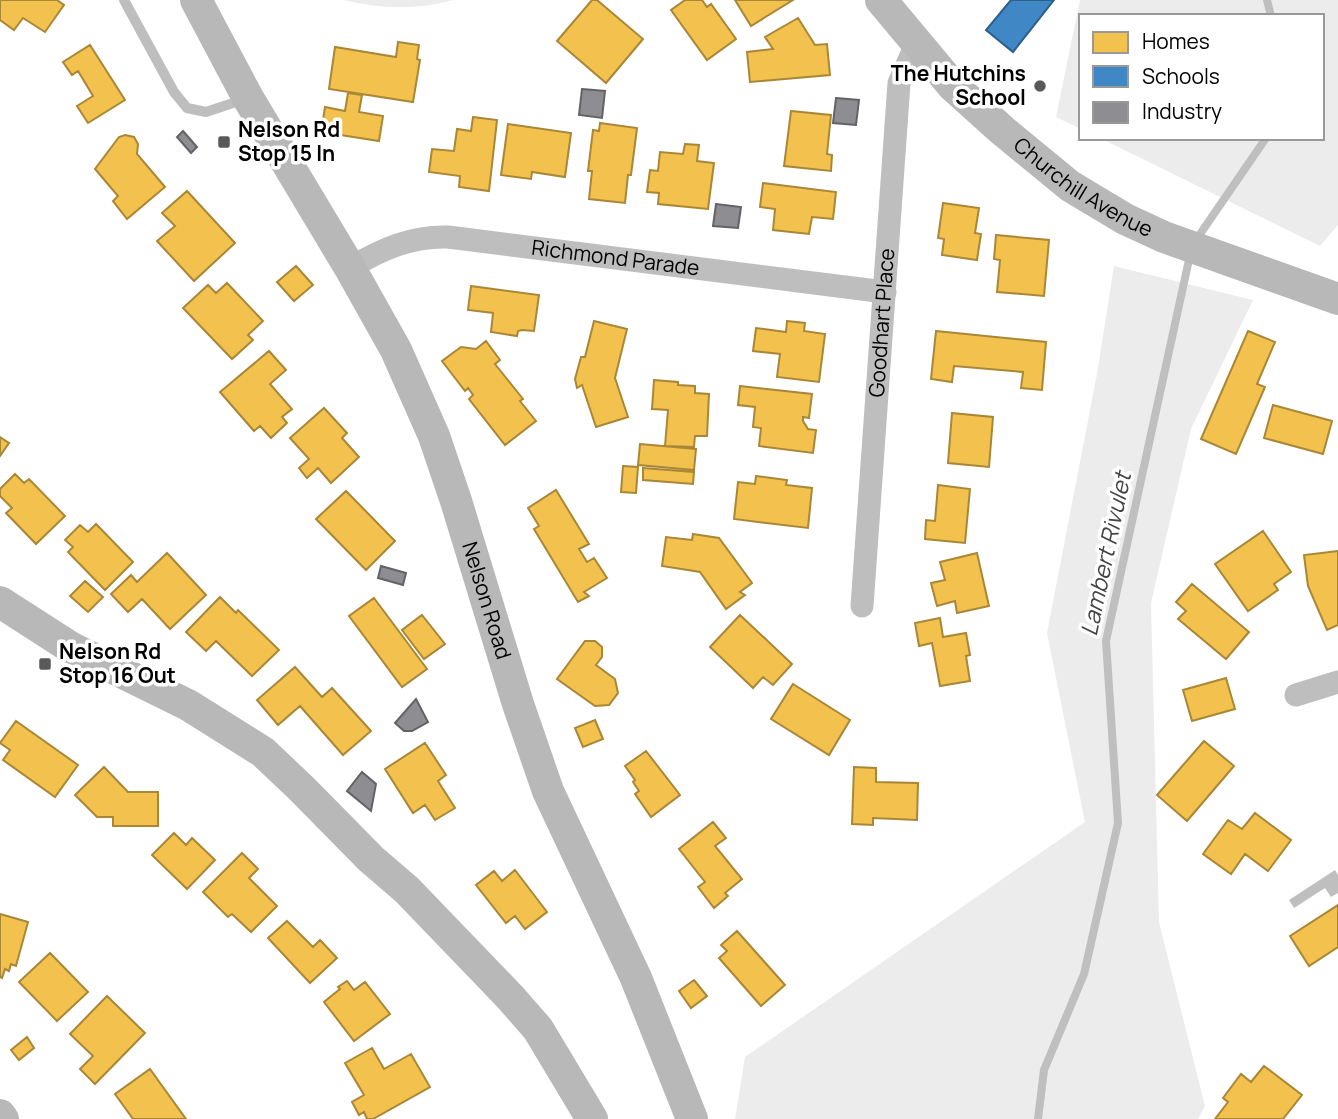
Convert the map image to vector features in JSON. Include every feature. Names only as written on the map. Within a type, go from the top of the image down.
[{"type":"street","name":"Nelson Road","points":[[196,0],[248,99],[351,268],[397,350],[434,436],[548,791],[636,978],[692,1119]]},
{"type":"street","name":"Churchill Avenue","points":[[881,0],[952,85],[1070,186],[1125,219],[1164,237],[1338,299]]},
{"type":"street","name":"Goodhart Place","points":[[862,606],[899,83],[916,44]]},
{"type":"street","name":"Richmond Parade","points":[[351,268],[389,247],[407,241],[426,237],[448,237],[885,292]]},
{"type":"street","points":[[0,602],[70,647],[188,705],[263,752],[370,859],[407,890],[510,997],[538,1029],[592,1119]]},
{"type":"street","points":[[1296,695],[1338,682]]},
{"type":"lane","points":[[124,0],[174,92],[187,108],[206,112],[248,99]]},
{"type":"shaded area","points":[[343,0],[453,0],[398,7]]},
{"type":"shaded area","points":[[1080,0],[1338,0],[1338,225],[1320,246],[1104,140],[1324,140],[1324,14],[1079,14],[1079,128],[1056,117]]},
{"type":"shaded area","points":[[1114,266],[1253,300],[1191,429],[1151,603],[1159,922],[1205,1106],[1198,1119],[735,1119],[745,1057],[1085,822],[1047,633],[1097,374]]},
{"type":"shaded area","points":[[1335,870],[1338,875],[1338,893],[1331,897],[1325,888],[1294,908],[1289,900]]},
{"type":"building: Homes","points":[[0,0],[57,0],[64,5],[45,32],[23,18],[14,30],[0,20]]},
{"type":"building: Homes","points":[[592,0],[597,0],[643,39],[606,83],[557,41]]},
{"type":"building: Homes","points":[[685,0],[702,0],[707,7],[711,4],[736,39],[707,60],[671,10]]},
{"type":"building: Homes","points":[[735,0],[793,0],[751,26]]},
{"type":"building: Homes","points":[[798,18],[815,45],[827,44],[830,75],[750,82],[747,52],[773,49],[765,37]]},
{"type":"building: Homes","points":[[398,42],[419,45],[417,59],[420,60],[413,102],[329,89],[335,47],[396,57]]},
{"type":"building: Homes","points":[[90,45],[125,100],[88,123],[77,106],[93,96],[78,71],[72,75],[63,62]]},
{"type":"building: Homes","points":[[348,93],[362,95],[359,112],[383,116],[379,141],[321,132],[325,107],[345,111]]},
{"type":"building: Homes","points":[[791,111],[831,115],[827,154],[832,155],[831,171],[784,166]]},
{"type":"building: Homes","points":[[473,117],[497,120],[489,191],[459,187],[460,176],[429,172],[432,149],[454,151],[457,129],[471,131]]},
{"type":"building: Homes","points":[[600,123],[637,128],[625,203],[589,199],[592,171],[588,171],[593,130],[599,131]]},
{"type":"building: Homes","points":[[508,124],[571,133],[565,177],[532,172],[531,179],[501,175]]},
{"type":"building: Homes","points":[[119,137],[134,137],[138,144],[137,154],[165,187],[127,219],[113,201],[118,196],[95,169]]},
{"type":"building: Homes","points":[[685,144],[699,145],[697,161],[714,163],[708,209],[658,204],[659,193],[647,192],[650,170],[658,171],[660,152],[683,154]]},
{"type":"building: Homes","points":[[763,183],[836,192],[833,219],[812,217],[809,234],[773,230],[775,209],[760,207]]},
{"type":"building: Homes","points":[[187,191],[235,243],[194,281],[157,241],[175,226],[162,213]]},
{"type":"building: Homes","points":[[943,203],[979,208],[975,233],[981,234],[977,260],[942,255],[944,239],[938,238]]},
{"type":"building: Homes","points":[[996,235],[1049,240],[1044,296],[997,292],[1000,260],[994,259]]},
{"type":"building: Homes","points":[[296,266],[313,285],[294,301],[277,282]]},
{"type":"building: Homes","points":[[227,283],[263,321],[248,335],[253,340],[232,359],[183,308],[208,285],[216,293]]},
{"type":"building: Homes","points":[[471,286],[539,295],[534,331],[518,331],[517,336],[491,332],[493,313],[468,310]]},
{"type":"building: Homes","points":[[594,321],[627,329],[615,378],[628,417],[596,427],[582,385],[577,388],[575,379],[581,357],[585,357]]},
{"type":"building: Homes","points":[[787,321],[805,323],[804,331],[825,334],[819,382],[777,377],[780,354],[753,351],[756,328],[786,332]]},
{"type":"building: Homes","points":[[936,331],[1046,342],[1042,390],[1021,388],[1023,372],[954,366],[952,382],[931,379]]},
{"type":"building: Homes","points":[[1248,331],[1275,342],[1257,384],[1265,387],[1236,454],[1201,439]]},
{"type":"building: Homes","points":[[486,341],[500,360],[495,364],[523,399],[520,401],[536,421],[505,445],[469,399],[473,395],[468,388],[465,391],[442,361],[461,347],[476,349]]},
{"type":"building: Homes","points":[[269,351],[286,370],[270,384],[292,409],[282,417],[287,423],[271,438],[260,426],[254,431],[220,392]]},
{"type":"building: Homes","points":[[654,380],[695,386],[695,393],[709,394],[707,436],[695,436],[694,447],[665,446],[668,410],[652,409]]},
{"type":"building: Homes","points":[[740,386],[812,394],[809,418],[803,417],[803,421],[808,429],[816,430],[813,453],[759,446],[761,428],[753,427],[755,407],[738,405]]},
{"type":"building: Homes","points":[[1273,405],[1332,421],[1323,454],[1264,438]]},
{"type":"building: Homes","points":[[324,408],[347,433],[342,438],[359,457],[331,483],[318,468],[307,478],[299,468],[309,459],[290,438]]},
{"type":"building: Homes","points":[[952,413],[993,417],[989,467],[948,463]]},
{"type":"building: Homes","points":[[0,437],[9,443],[0,456]]},
{"type":"building: Homes","points":[[640,444],[696,449],[694,470],[638,465]]},
{"type":"building: Homes","points":[[623,466],[638,467],[636,493],[621,492]]},
{"type":"building: Homes","points":[[643,468],[694,472],[693,484],[643,480]]},
{"type":"building: Homes","points":[[15,474],[24,483],[29,479],[65,516],[36,544],[6,513],[12,508],[0,496],[0,489]]},
{"type":"building: Homes","points":[[756,476],[787,480],[786,485],[812,488],[808,528],[734,519],[738,482],[755,484]]},
{"type":"building: Homes","points":[[938,485],[970,489],[965,543],[925,539],[926,520],[935,521]]},
{"type":"building: Homes","points":[[556,490],[589,544],[579,549],[587,562],[594,558],[607,578],[584,592],[589,596],[578,602],[534,529],[539,526],[528,508]]},
{"type":"building: Homes","points":[[346,491],[395,541],[366,570],[316,519]]},
{"type":"building: Homes","points":[[96,524],[133,562],[105,590],[68,552],[73,547],[65,540],[80,525],[88,532]]},
{"type":"building: Homes","points":[[1263,531],[1291,572],[1274,584],[1278,590],[1248,611],[1215,564]]},
{"type":"building: Homes","points":[[693,534],[719,538],[752,583],[740,592],[745,595],[726,609],[700,572],[662,566],[666,537],[692,540]]},
{"type":"building: Homes","points":[[1338,551],[1338,625],[1327,630],[1308,586],[1304,555]]},
{"type":"building: Homes","points":[[167,553],[206,595],[170,629],[142,599],[128,612],[111,594],[131,575],[137,582]]},
{"type":"building: Homes","points":[[977,553],[989,606],[957,613],[955,601],[937,606],[931,583],[945,580],[940,562]]},
{"type":"building: Homes","points":[[85,581],[103,597],[88,612],[70,596]]},
{"type":"building: Homes","points":[[1192,584],[1249,632],[1226,659],[1178,619],[1186,611],[1176,602]]},
{"type":"building: Homes","points":[[220,597],[236,613],[238,610],[279,650],[252,676],[216,641],[206,651],[186,632]]},
{"type":"building: Homes","points":[[374,598],[427,669],[402,687],[349,616]]},
{"type":"building: Homes","points":[[422,615],[445,644],[424,659],[402,630]]},
{"type":"building: Homes","points":[[740,615],[792,664],[773,685],[763,677],[753,688],[710,647]]},
{"type":"building: Homes","points":[[940,618],[943,637],[966,633],[970,655],[966,656],[970,681],[940,686],[932,643],[919,646],[915,623]]},
{"type":"building: Homes","points":[[585,641],[595,641],[602,647],[602,657],[596,665],[615,679],[618,693],[609,705],[595,706],[557,679]]},
{"type":"building: Homes","points":[[295,667],[322,697],[332,688],[371,731],[343,755],[300,706],[278,725],[257,700]]},
{"type":"building: Homes","points":[[1226,678],[1235,709],[1192,721],[1183,690]]},
{"type":"building: Homes","points":[[793,684],[850,720],[829,755],[771,719]]},
{"type":"building: Homes","points":[[595,720],[603,739],[583,747],[575,728]]},
{"type":"building: Homes","points":[[16,721],[78,765],[55,797],[3,760],[10,750],[0,743]]},
{"type":"building: Homes","points":[[1204,741],[1234,766],[1187,821],[1157,795]]},
{"type":"building: Homes","points":[[425,743],[446,775],[438,781],[455,808],[435,820],[425,805],[413,813],[385,769]]},
{"type":"building: Homes","points":[[646,751],[680,795],[651,817],[635,794],[639,791],[625,766]]},
{"type":"building: Homes","points":[[104,767],[128,792],[158,792],[158,826],[113,826],[113,817],[97,817],[75,795]]},
{"type":"building: Homes","points":[[854,767],[876,768],[876,782],[918,783],[917,820],[873,818],[873,825],[852,824]]},
{"type":"building: Homes","points":[[1255,813],[1291,840],[1268,871],[1245,854],[1231,874],[1203,854],[1228,820],[1242,829]]},
{"type":"building: Homes","points":[[713,822],[726,838],[715,846],[742,879],[725,893],[728,896],[714,908],[698,887],[705,882],[679,849]]},
{"type":"building: Homes","points":[[174,833],[186,845],[192,838],[215,860],[187,889],[152,855]]},
{"type":"building: Homes","points":[[242,853],[258,869],[249,878],[277,906],[251,932],[232,914],[228,917],[203,892]]},
{"type":"building: Homes","points":[[515,870],[547,912],[525,929],[515,916],[506,923],[476,885],[494,871],[502,881]]},
{"type":"building: Homes","points":[[1338,905],[1338,947],[1309,966],[1290,936]]},
{"type":"building: Homes","points":[[0,914],[28,922],[16,966],[11,964],[9,971],[5,969],[2,978],[0,977]]},
{"type":"building: Homes","points":[[287,921],[313,947],[320,940],[337,958],[310,983],[268,938]]},
{"type":"building: Homes","points":[[737,931],[785,985],[761,1006],[719,958],[727,951],[721,945]]},
{"type":"building: Homes","points":[[50,953],[88,992],[57,1021],[19,982]]},
{"type":"building: Homes","points":[[694,980],[707,996],[691,1008],[679,991]]},
{"type":"building: Homes","points":[[347,981],[354,990],[365,982],[390,1014],[354,1041],[324,1002]]},
{"type":"building: Homes","points":[[107,996],[145,1033],[95,1084],[80,1069],[93,1056],[70,1034]]},
{"type":"building: Homes","points":[[27,1037],[34,1048],[19,1060],[11,1050]]},
{"type":"building: Homes","points":[[372,1048],[384,1069],[411,1054],[430,1087],[373,1119],[367,1119],[364,1112],[359,1115],[352,1102],[364,1095],[345,1063]]},
{"type":"building: Homes","points":[[1264,1066],[1302,1095],[1283,1119],[1215,1119],[1228,1102],[1223,1098],[1241,1074],[1251,1082]]},
{"type":"building: Homes","points":[[150,1069],[186,1119],[133,1119],[115,1094]]},
{"type":"building: Schools","points":[[1011,0],[1054,0],[1013,52],[986,30]]},
{"type":"building: Industry","points":[[582,89],[605,91],[602,118],[579,115]]},
{"type":"building: Industry","points":[[836,98],[859,100],[856,125],[833,123]]},
{"type":"building: Industry","points":[[183,131],[197,147],[191,153],[177,137]]},
{"type":"building: Industry","points":[[716,204],[741,207],[738,228],[713,226]]},
{"type":"building: Industry","points":[[381,566],[406,573],[403,585],[378,578]]},
{"type":"building: Industry","points":[[416,699],[428,722],[412,731],[404,731],[395,723]]},
{"type":"building: Industry","points":[[362,772],[376,784],[371,811],[347,791]]},
{"type":"waterway","name":"Lambert Rivulet","points":[[1267,0],[1270,14]]},
{"type":"waterway","name":"Lambert Rivulet","points":[[1196,240],[1265,140]]},
{"type":"waterway","name":"Lambert Rivulet","points":[[1038,1119],[1044,1070],[1084,974],[1118,823],[1106,641],[1190,255]]},
{"type":"place","name":"The Hutchins School","points":[[1040,86]]},
{"type":"place","name":"Nelson Rd Stop 15 In","points":[[224,142]]},
{"type":"place","name":"Nelson Rd Stop 16 Out","points":[[45,664]]}]
